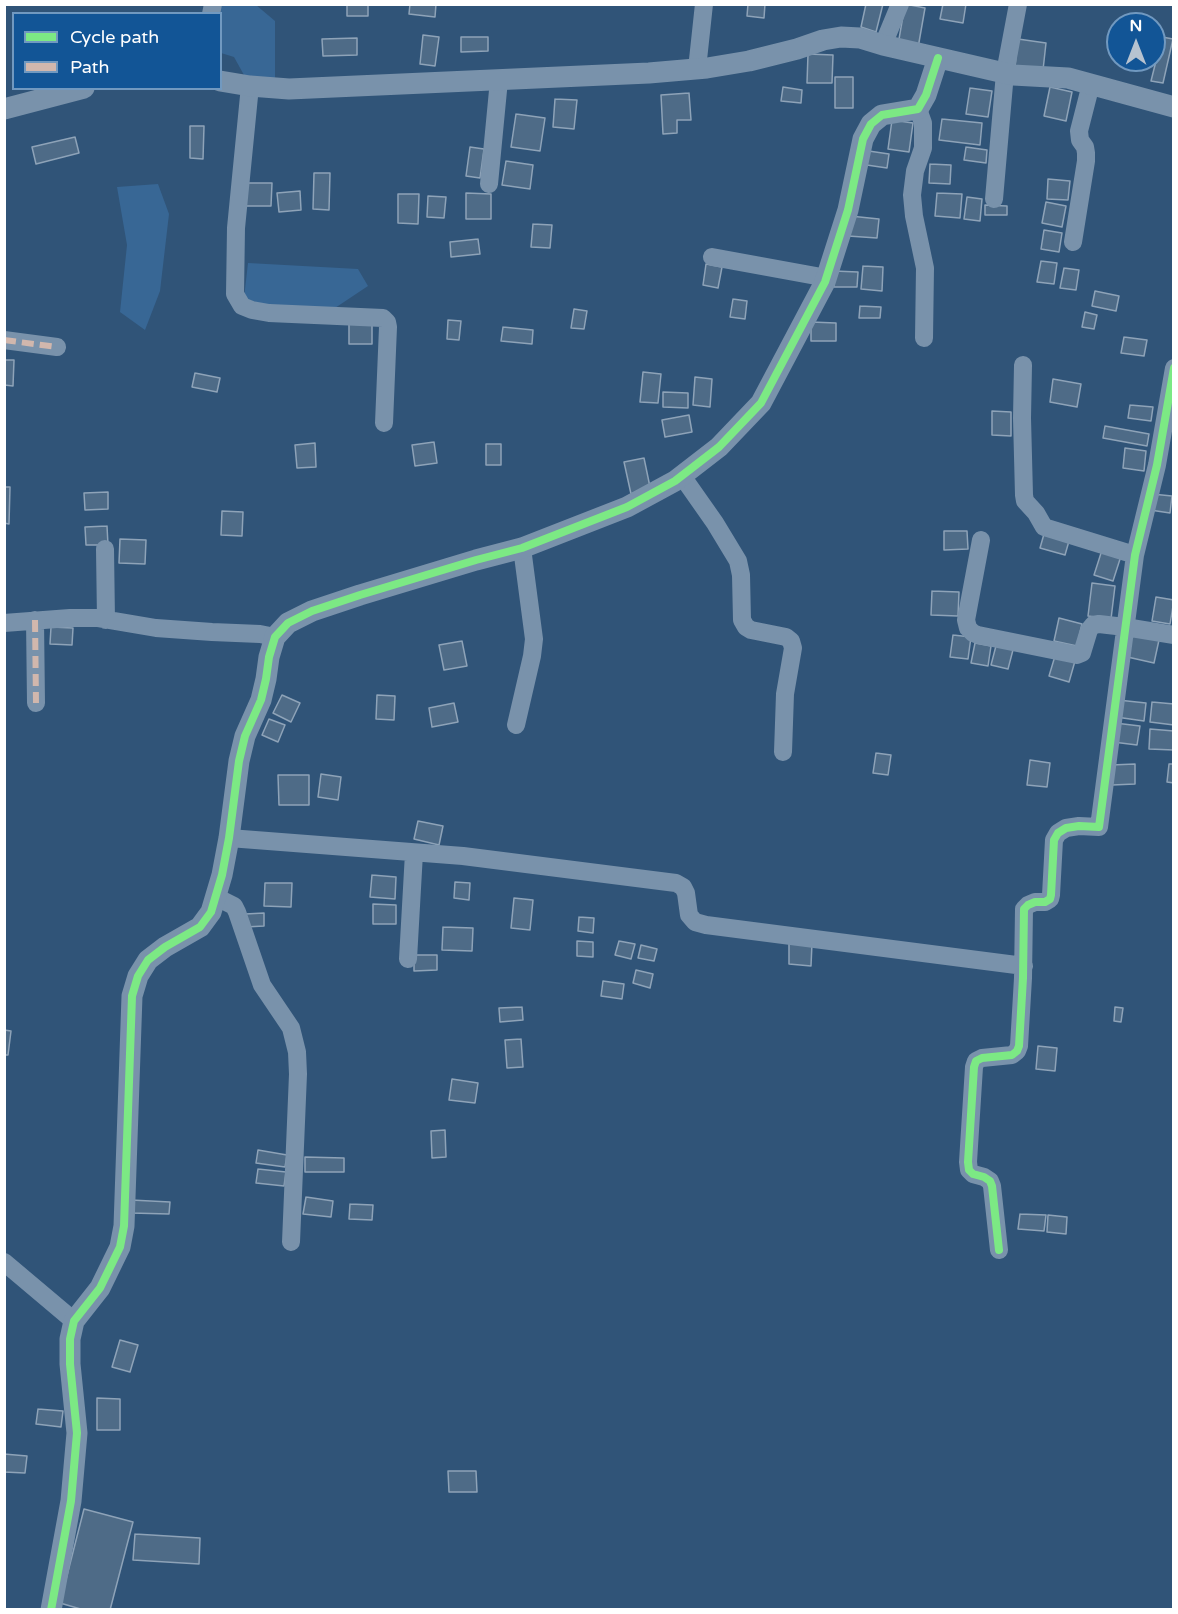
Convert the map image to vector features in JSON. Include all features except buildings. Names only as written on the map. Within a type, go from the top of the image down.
[{"type":"street","points":[[697,69],[704,4]]},
{"type":"street","points":[[883,45],[900,4]]},
{"type":"street","points":[[994,199],[1005,73],[1018,4]]},
{"type":"street","points":[[222,81],[289,89],[649,73],[749,61],[841,37],[860,38],[1005,73],[1068,78],[1173,107]]},
{"type":"street","points":[[918,109],[926,95],[938,58]]},
{"type":"street","points":[[489,184],[499,80]]},
{"type":"street","points":[[1073,242],[1086,161],[1085,147],[1080,140],[1079,131],[1091,84]]},
{"type":"street","points":[[250,86],[236,228],[235,294],[242,306],[269,313],[383,318],[388,327],[384,423]]},
{"type":"street","points":[[4,109],[76,90]]},
{"type":"street","points":[[51,1610],[71,1501],[77,1433],[70,1364],[70,1339],[74,1321],[100,1288],[123,1237],[132,996],[138,976],[148,960],[165,947],[201,927],[211,912],[222,875],[229,838],[239,761],[245,736],[261,700],[275,637],[288,623],[312,611],[392,585],[522,548],[627,507],[675,481],[719,447],[761,403],[827,278],[848,210],[863,139],[871,124],[882,115],[918,109]]},
{"type":"street","points":[[918,109],[923,128],[922,148],[915,171],[912,195],[925,268],[924,338]]},
{"type":"street","points":[[712,257],[827,278]]},
{"type":"street","points":[[4,340],[57,347]]},
{"type":"street","points":[[1023,365],[1022,418],[1026,501],[1044,527],[1135,555]]},
{"type":"street","points":[[999,1250],[990,1180],[973,1174],[969,1170],[974,1067],[976,1061],[982,1058],[1012,1055],[1019,1046],[1024,966],[1024,909],[1035,902],[1045,902],[1050,899],[1054,840],[1058,833],[1066,828],[1099,827],[1135,555],[1157,465],[1173,368]]},
{"type":"street","points":[[682,476],[738,561],[741,574],[742,620],[746,627],[786,637],[791,641],[793,648],[785,694],[783,752]]},
{"type":"street","points":[[981,540],[966,620],[968,628],[973,633],[1077,655],[1082,653],[1089,630],[1094,625],[1125,627],[1173,635]]},
{"type":"street","points":[[516,725],[534,639],[522,548]]},
{"type":"street","points":[[105,549],[106,620]]},
{"type":"street","points":[[4,623],[70,618],[106,620],[156,628],[260,634],[275,637]]},
{"type":"street","points":[[35,620],[36,703]]},
{"type":"street","points":[[229,838],[463,856],[668,882],[683,887],[689,915],[695,922],[706,925],[1024,966]]},
{"type":"street","points":[[408,959],[414,853]]},
{"type":"street","points":[[216,897],[234,906],[262,985],[291,1028],[297,1052],[291,1242]]},
{"type":"street","points":[[4,1262],[74,1321]]},
{"type":"water","points":[[215,5],[256,5],[275,21],[275,82],[244,75],[234,57],[222,53],[222,12],[215,12]]},
{"type":"water","points":[[158,184],[169,214],[160,291],[145,330],[120,312],[127,245],[117,187]]},
{"type":"water","points":[[248,263],[358,269],[368,286],[329,312],[273,308],[244,298]]},
{"type":"marked path","points":[[4,340],[57,347]]},
{"type":"marked path","points":[[35,620],[36,703]]},
{"type":"cycle path","points":[[51,1610],[71,1501],[77,1433],[70,1364],[70,1339],[74,1321],[100,1288],[120,1247],[124,1226],[132,996],[138,976],[148,960],[165,947],[200,927],[211,912],[222,875],[229,838],[239,761],[245,736],[261,700],[275,637],[288,623],[312,611],[522,548],[627,507],[675,481],[719,447],[761,403],[825,282],[848,210],[863,139],[871,124],[882,115],[918,109],[926,95],[938,58]]},
{"type":"cycle path","points":[[999,1250],[992,1186],[990,1181],[969,1170],[974,1067],[976,1061],[982,1058],[1012,1055],[1019,1046],[1024,909],[1035,902],[1045,902],[1050,899],[1054,840],[1058,833],[1066,828],[1099,827],[1135,555],[1157,465],[1174,368]]}]
